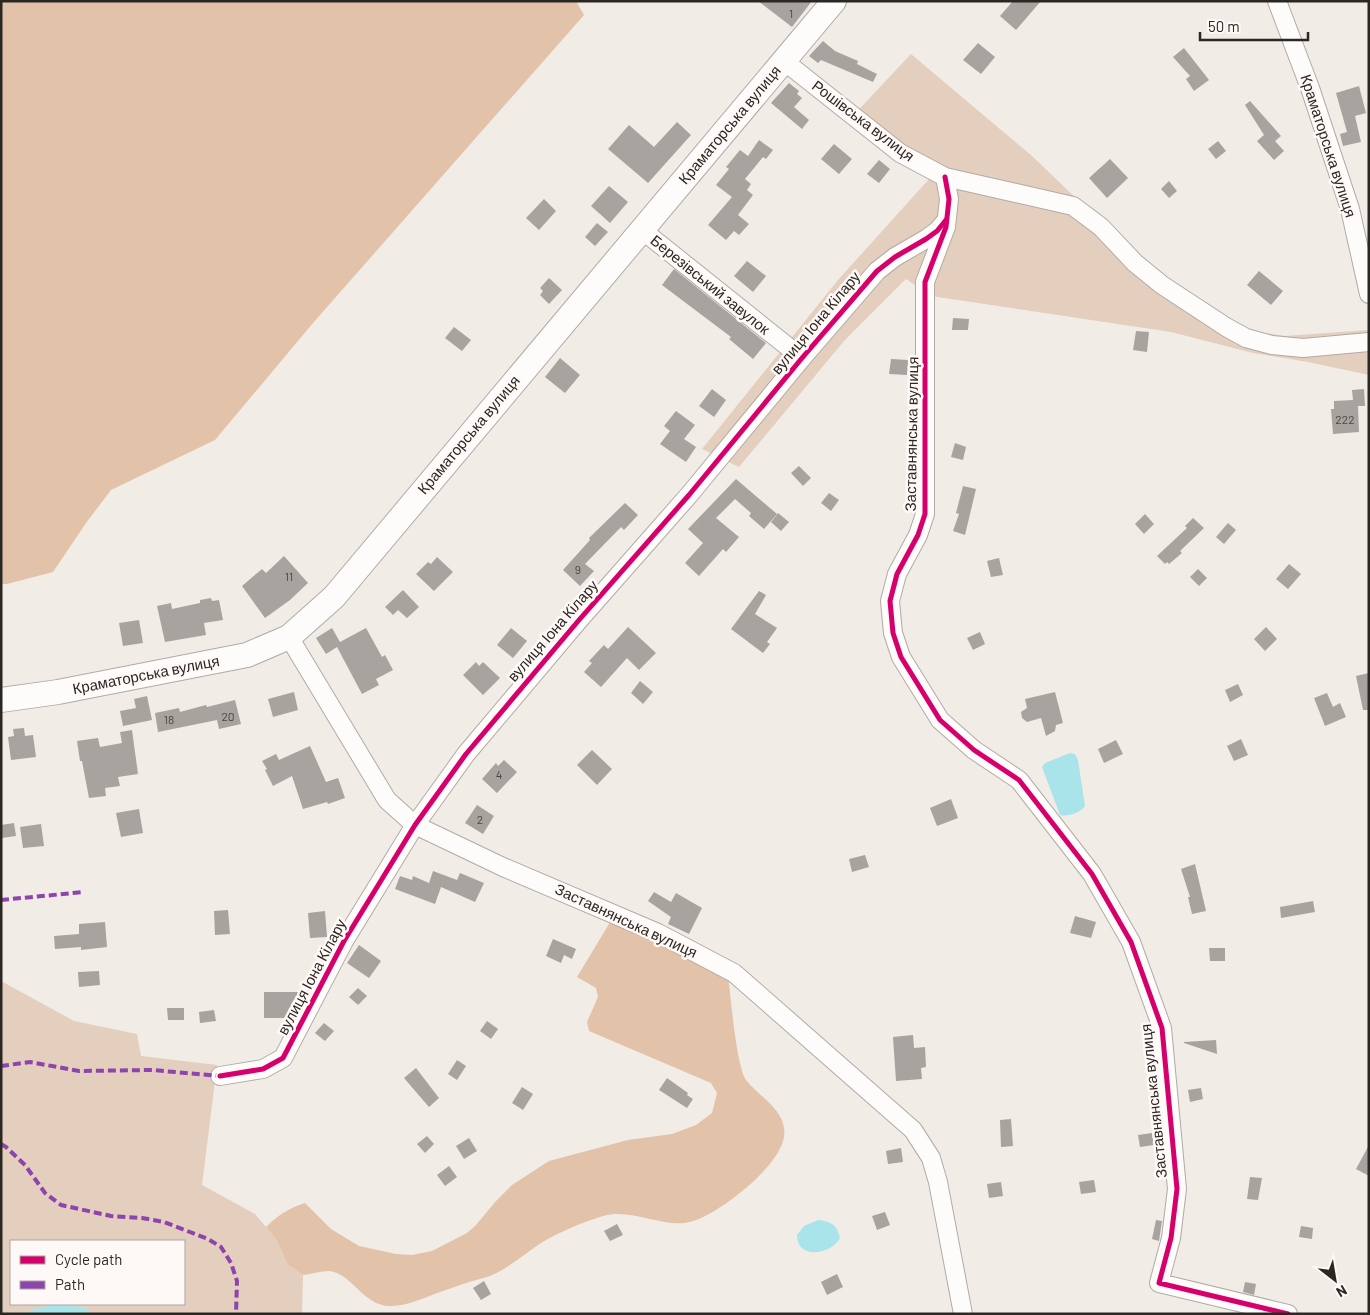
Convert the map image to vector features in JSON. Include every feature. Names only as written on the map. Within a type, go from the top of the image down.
[{"type":"street","name":"Краматорська вулиця","points":[[1277,1],[1310,88],[1350,209],[1369,294]]},
{"type":"street","name":"Краматорська вулиця","points":[[1,700],[58,692],[247,655],[289,637],[334,597],[784,61],[829,3]]},
{"type":"street","name":"Рошівська вулиця","points":[[784,61],[900,153],[945,177]]},
{"type":"street","name":"Заставнянська вулиця","points":[[945,177],[949,199],[946,227],[926,282],[925,514],[918,535],[897,574],[890,601],[893,633],[901,657],[940,720],[974,750],[1019,780],[1092,874],[1131,942],[1162,1028],[1177,1189],[1172,1238],[1159,1283],[1288,1314]]},
{"type":"street","points":[[945,177],[1073,206],[1101,227],[1135,263],[1162,285],[1246,338],[1272,345],[1303,348],[1369,342]]},
{"type":"street","name":"вулиця Іона Кілару","points":[[220,1076],[264,1069],[284,1058],[344,941],[415,825],[466,754],[586,612],[690,495],[802,358],[877,271],[895,257],[937,231],[947,219]]},
{"type":"street","name":"Березівський завулок","points":[[642,230],[802,358]]},
{"type":"street","name":"Заставнянська вулиця","points":[[289,637],[387,800],[415,825],[503,867],[658,932],[734,973],[913,1130],[930,1158],[938,1182],[963,1314]]},
{"type":"shaded area","points":[[1,1],[576,1],[584,15],[313,323],[215,440],[111,490],[53,572],[1,584]]},
{"type":"shaded area","points":[[911,54],[1032,156],[1172,285],[1244,330],[1285,336],[1369,330],[1369,375],[1253,353],[1171,332],[931,296],[906,279],[844,341],[739,467],[702,449],[838,280],[930,178],[850,119]]},
{"type":"shaded area","points":[[612,919],[728,976],[742,1072],[746,1080],[777,1112],[784,1128],[784,1137],[780,1149],[761,1174],[720,1207],[696,1220],[674,1223],[639,1216],[615,1214],[603,1216],[587,1221],[548,1239],[497,1273],[403,1305],[381,1305],[372,1301],[337,1273],[326,1271],[303,1275],[288,1265],[276,1239],[266,1227],[284,1212],[299,1205],[305,1203],[331,1229],[359,1246],[396,1254],[412,1255],[432,1251],[467,1233],[512,1185],[549,1161],[628,1140],[672,1134],[696,1125],[712,1113],[717,1093],[711,1083],[589,1031],[587,1022],[598,997],[596,988],[577,977]]},
{"type":"shaded area","points":[[1,981],[74,1021],[137,1034],[141,1056],[217,1065],[202,1185],[255,1214],[276,1239],[288,1265],[303,1275],[302,1314],[91,1314],[86,1308],[64,1305],[185,1305],[185,1240],[10,1240],[10,1305],[52,1305],[17,1314],[1,1314]]},
{"type":"water","points":[[1070,753],[1075,754],[1078,760],[1085,806],[1070,815],[1060,815],[1042,767],[1045,763]]},
{"type":"water","points":[[818,1220],[833,1224],[840,1238],[830,1248],[823,1251],[808,1252],[799,1243],[797,1235],[804,1226]]},
{"type":"water","points":[[52,1305],[64,1305],[86,1308],[91,1314],[17,1314]]},
{"type":"building","points":[[758,1],[812,1],[792,27]]},
{"type":"building","points":[[1013,1],[1041,1],[1016,30],[1000,16]]},
{"type":"building","points":[[823,41],[835,51],[858,61],[857,64],[877,74],[873,82],[821,60],[818,63],[809,56]]},
{"type":"building","points":[[978,43],[995,57],[981,74],[963,60]]},
{"type":"building","points":[[1184,48],[1209,80],[1194,91],[1186,79],[1190,76],[1173,57]]},
{"type":"building","points":[[789,83],[799,91],[797,94],[802,98],[794,107],[809,120],[802,129],[771,103]]},
{"type":"building","points":[[1359,86],[1366,113],[1355,116],[1361,142],[1343,146],[1340,134],[1347,132],[1336,93]]},
{"type":"building","points":[[1250,101],[1281,136],[1275,141],[1284,151],[1274,160],[1257,141],[1264,135],[1245,105]]},
{"type":"building","points":[[677,122],[691,135],[648,183],[608,149],[629,125],[654,147]]},
{"type":"building","points":[[759,140],[773,150],[766,159],[763,157],[745,179],[751,184],[747,190],[753,195],[738,215],[749,224],[739,235],[734,231],[726,240],[708,225],[732,197],[716,185],[729,169],[726,167],[740,150],[748,156]]},
{"type":"building","points":[[1218,141],[1226,151],[1216,159],[1208,149]]},
{"type":"building","points":[[834,144],[852,159],[839,174],[821,159]]},
{"type":"building","points":[[1110,159],[1128,178],[1107,198],[1089,178]]},
{"type":"building","points":[[879,160],[890,169],[879,183],[867,174]]},
{"type":"building","points":[[1169,181],[1177,191],[1169,198],[1161,189]]},
{"type":"building","points":[[609,186],[628,202],[610,223],[591,206]]},
{"type":"building","points":[[544,199],[556,211],[539,230],[526,218]]},
{"type":"building","points":[[597,223],[608,232],[595,246],[585,237]]},
{"type":"building","points":[[747,261],[766,276],[753,292],[734,276]]},
{"type":"building","points":[[674,269],[766,343],[753,359],[729,339],[731,337],[662,285]]},
{"type":"building","points":[[1259,271],[1283,291],[1271,305],[1247,285]]},
{"type":"building","points":[[549,278],[562,290],[549,304],[540,295],[543,291],[540,288]]},
{"type":"building","points":[[953,318],[969,319],[968,330],[952,330]]},
{"type":"building","points":[[454,327],[471,340],[462,351],[445,338]]},
{"type":"building","points":[[1136,331],[1149,332],[1147,352],[1133,350]]},
{"type":"building","points":[[560,358],[580,375],[565,393],[545,377]]},
{"type":"building","points":[[891,359],[908,360],[907,375],[889,374]]},
{"type":"building","points":[[712,389],[726,400],[714,417],[699,406]]},
{"type":"building","points":[[1364,389],[1365,406],[1358,406],[1359,432],[1333,434],[1331,409],[1334,409],[1334,401],[1353,400],[1352,390]]},
{"type":"building","points":[[676,411],[695,425],[684,439],[696,447],[686,462],[660,444],[670,431],[664,426]]},
{"type":"building","points":[[955,443],[966,447],[963,460],[951,457]]},
{"type":"building","points":[[799,466],[811,478],[803,486],[791,473]]},
{"type":"building","points":[[736,479],[777,514],[764,529],[749,516],[751,513],[735,499],[716,518],[739,537],[726,552],[723,549],[699,576],[685,563],[703,543],[688,529]]},
{"type":"building","points":[[963,486],[976,489],[965,535],[953,531],[959,514],[956,513]]},
{"type":"building","points":[[829,493],[839,500],[831,511],[821,503]]},
{"type":"building","points":[[625,503],[638,515],[624,530],[621,527],[585,564],[594,571],[580,586],[563,570],[590,540],[589,538]]},
{"type":"building","points":[[778,513],[789,522],[781,531],[771,522]]},
{"type":"building","points":[[1145,514],[1154,524],[1144,534],[1135,524]]},
{"type":"building","points":[[1193,518],[1204,528],[1180,551],[1182,553],[1169,564],[1167,562],[1165,564],[1157,556],[1187,528],[1185,526]]},
{"type":"building","points":[[1228,523],[1236,530],[1224,544],[1216,537]]},
{"type":"building","points":[[284,556],[308,583],[290,600],[265,618],[242,586],[262,569],[266,573]]},
{"type":"building","points":[[437,557],[453,572],[434,591],[416,574],[428,562],[431,564]]},
{"type":"building","points":[[999,558],[1003,575],[991,577],[987,561]]},
{"type":"building","points":[[1289,564],[1301,574],[1288,589],[1276,579]]},
{"type":"building","points":[[1198,569],[1207,578],[1199,586],[1190,577]]},
{"type":"building","points":[[403,590],[419,607],[407,618],[398,610],[393,615],[385,607]]},
{"type":"building","points":[[759,591],[766,595],[755,614],[777,628],[767,642],[770,644],[763,653],[731,629]]},
{"type":"building","points":[[211,598],[212,601],[219,600],[223,620],[204,623],[206,635],[165,642],[157,606],[171,603],[172,609],[200,603],[200,600]]},
{"type":"building","points":[[139,620],[143,643],[123,646],[119,623]]},
{"type":"building","points":[[628,627],[656,653],[639,670],[627,658],[601,687],[584,672],[592,663],[589,661],[604,645],[608,649]]},
{"type":"building","points":[[1266,627],[1277,639],[1265,651],[1254,639]]},
{"type":"building","points":[[332,628],[340,642],[366,628],[382,657],[385,655],[393,670],[376,679],[379,685],[362,694],[337,647],[326,654],[316,638]]},
{"type":"building","points":[[511,628],[527,641],[513,658],[497,645]]},
{"type":"building","points":[[980,632],[985,644],[973,650],[967,638]]},
{"type":"building","points":[[476,662],[479,666],[483,662],[500,678],[483,695],[463,675]]},
{"type":"building","points":[[1369,673],[1369,710],[1363,710],[1356,676]]},
{"type":"building","points":[[640,681],[653,692],[643,704],[631,693]]},
{"type":"building","points":[[1238,684],[1243,695],[1230,702],[1225,690]]},
{"type":"building","points":[[294,692],[298,710],[273,717],[268,699]]},
{"type":"building","points":[[1055,692],[1063,723],[1056,725],[1055,731],[1046,736],[1041,718],[1027,722],[1022,718],[1021,712],[1027,708],[1025,699]]},
{"type":"building","points":[[1327,693],[1333,707],[1340,703],[1346,717],[1325,726],[1314,698]]},
{"type":"building","points":[[147,696],[152,720],[123,726],[120,711],[136,708],[134,699]]},
{"type":"building","points":[[235,700],[241,724],[219,729],[217,720],[158,732],[155,713],[179,708],[180,712]]},
{"type":"building","points":[[24,728],[25,736],[33,735],[36,757],[11,760],[8,737],[14,736],[13,729]]},
{"type":"building","points":[[132,730],[138,774],[118,777],[120,786],[105,788],[106,796],[89,798],[77,741],[98,738],[100,747],[122,743],[120,732]]},
{"type":"building","points":[[1241,739],[1248,755],[1234,761],[1227,746]]},
{"type":"building","points":[[1116,740],[1123,754],[1104,763],[1098,749]]},
{"type":"building","points":[[310,746],[326,782],[338,778],[345,798],[303,809],[292,776],[273,786],[262,761],[276,754],[279,760]]},
{"type":"building","points":[[592,750],[612,769],[597,785],[577,765]]},
{"type":"building","points":[[504,760],[517,772],[497,793],[482,779],[496,763],[498,766]]},
{"type":"building","points":[[951,799],[958,818],[937,826],[930,808]]},
{"type":"building","points":[[477,805],[494,816],[483,834],[465,823]]},
{"type":"building","points":[[139,809],[143,833],[121,837],[116,813]]},
{"type":"building","points":[[14,823],[16,836],[2,838],[1,825]]},
{"type":"building","points":[[41,824],[44,846],[23,848],[20,827]]},
{"type":"building","points":[[865,855],[869,867],[852,872],[849,859]]},
{"type":"building","points":[[1195,864],[1206,911],[1192,914],[1188,897],[1190,897],[1181,869]]},
{"type":"building","points":[[433,871],[457,880],[460,873],[484,883],[475,902],[441,887],[435,904],[395,889],[400,876],[412,880],[413,876],[429,883]]},
{"type":"building","points":[[654,892],[671,902],[676,893],[702,908],[689,934],[668,924],[671,917],[648,901]]},
{"type":"building","points":[[1313,901],[1315,912],[1281,918],[1280,907]]},
{"type":"building","points":[[228,910],[230,934],[215,935],[214,911]]},
{"type":"building","points":[[325,911],[327,937],[310,938],[308,913]]},
{"type":"building","points":[[1075,916],[1096,922],[1091,938],[1070,933]]},
{"type":"building","points":[[105,922],[107,947],[81,950],[81,947],[55,949],[54,936],[79,934],[79,924]]},
{"type":"building","points":[[553,939],[576,949],[572,959],[564,955],[561,963],[546,956]]},
{"type":"building","points":[[359,945],[381,961],[369,978],[347,963]]},
{"type":"building","points":[[1209,948],[1225,948],[1225,961],[1210,961]]},
{"type":"building","points":[[99,971],[100,985],[79,987],[78,972]]},
{"type":"building","points":[[358,988],[367,996],[358,1005],[349,997]]},
{"type":"building","points":[[264,992],[301,992],[301,1000],[292,1018],[264,1018]]},
{"type":"building","points":[[167,1008],[184,1008],[184,1020],[168,1020]]},
{"type":"building","points":[[214,1010],[216,1021],[200,1023],[199,1012]]},
{"type":"building","points":[[487,1021],[498,1029],[491,1039],[480,1031]]},
{"type":"building","points":[[324,1023],[334,1031],[325,1041],[315,1033]]},
{"type":"building","points":[[913,1035],[914,1048],[925,1047],[926,1067],[921,1068],[922,1079],[896,1081],[893,1037]]},
{"type":"building","points":[[1216,1040],[1217,1054],[1184,1043],[1184,1042]]},
{"type":"building","points":[[457,1060],[466,1066],[457,1080],[448,1074]]},
{"type":"building","points":[[416,1068],[439,1098],[429,1107],[404,1078]]},
{"type":"building","points":[[667,1078],[688,1093],[687,1095],[693,1099],[687,1108],[659,1090]]},
{"type":"building","points":[[522,1087],[533,1094],[523,1110],[512,1103]]},
{"type":"building","points":[[1201,1088],[1203,1099],[1190,1102],[1188,1090]]},
{"type":"building","points":[[1011,1119],[1013,1146],[1001,1147],[1000,1120]]},
{"type":"building","points":[[1152,1133],[1154,1145],[1140,1147],[1138,1135]]},
{"type":"building","points":[[427,1136],[434,1144],[425,1153],[417,1144]]},
{"type":"building","points":[[469,1138],[477,1151],[464,1159],[456,1146]]},
{"type":"building","points":[[1369,1145],[1369,1176],[1356,1169]]},
{"type":"building","points":[[901,1148],[903,1162],[888,1164],[886,1151]]},
{"type":"building","points":[[449,1166],[457,1177],[445,1186],[437,1175]]},
{"type":"building","points":[[1250,1177],[1262,1178],[1258,1200],[1247,1199]]},
{"type":"building","points":[[1094,1180],[1096,1192],[1081,1194],[1079,1182]]},
{"type":"building","points":[[1001,1182],[1003,1196],[989,1198],[987,1184]]},
{"type":"building","points":[[885,1212],[890,1225],[877,1230],[872,1216]]},
{"type":"building","points":[[1156,1220],[1162,1221],[1159,1241],[1152,1239]]},
{"type":"building","points":[[617,1224],[623,1235],[610,1241],[604,1231]]},
{"type":"building","points":[[1301,1226],[1313,1228],[1312,1239],[1299,1237]]},
{"type":"building","points":[[837,1274],[843,1287],[827,1295],[821,1282]]},
{"type":"building","points":[[484,1281],[491,1294],[481,1300],[473,1288]]},
{"type":"building","points":[[1245,1282],[1256,1284],[1254,1295],[1243,1292]]},
{"type":"marked path","points":[[1,900],[84,892]]},
{"type":"marked path","points":[[1,1066],[30,1062],[79,1071],[152,1070],[220,1076]]},
{"type":"marked path","points":[[1,1144],[25,1165],[45,1193],[61,1205],[111,1216],[164,1222],[208,1239],[221,1247],[231,1263],[237,1281],[236,1314]]},
{"type":"cycle path","points":[[945,177],[949,199],[946,227],[925,282],[925,514],[918,535],[897,574],[890,601],[893,633],[901,657],[940,720],[974,750],[1019,780],[1092,874],[1131,942],[1162,1028],[1177,1189],[1171,1238],[1159,1283],[1288,1314]]},
{"type":"cycle path","points":[[220,1076],[263,1069],[283,1058],[344,941],[415,825],[466,754],[579,620],[689,495],[802,358],[877,271],[895,257],[937,231],[946,220]]}]
